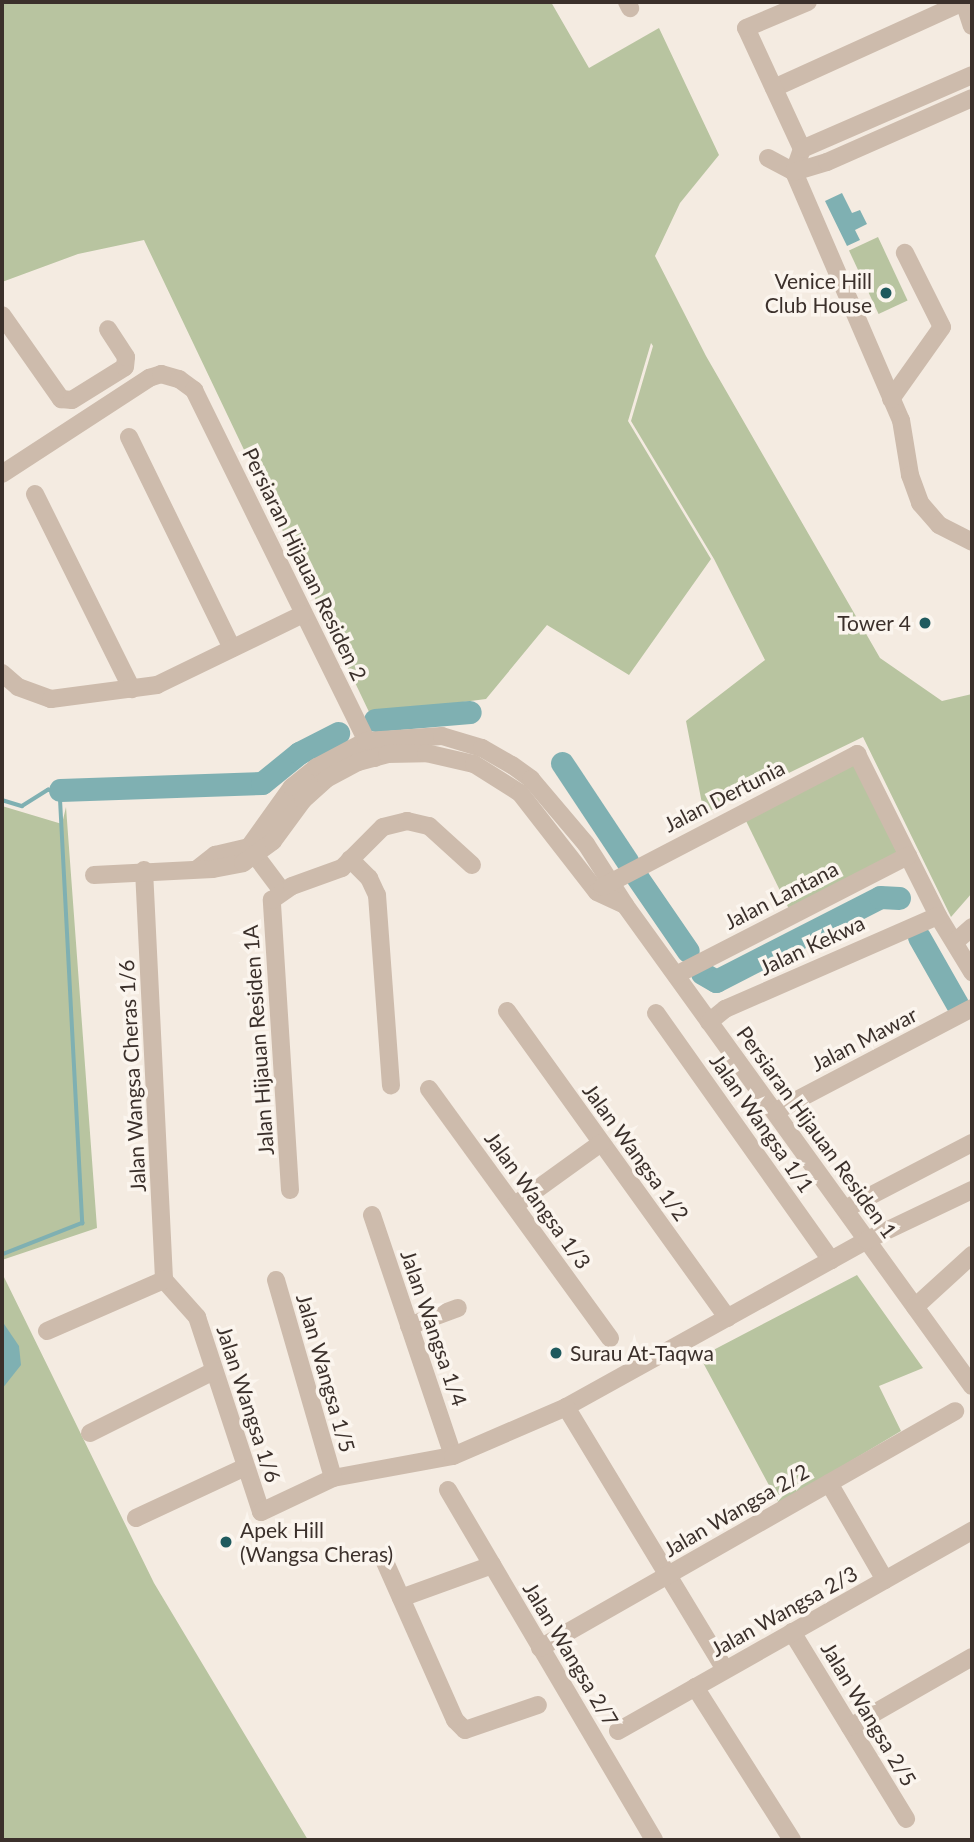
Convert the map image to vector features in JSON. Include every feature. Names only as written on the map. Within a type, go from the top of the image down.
[{"type":"street","points":[[794,172],[802,149],[746,28],[808,2]]},
{"type":"street","points":[[774,88],[964,2],[972,26]]},
{"type":"street","points":[[802,149],[972,75]]},
{"type":"street","points":[[794,172],[827,162],[972,98]]},
{"type":"street","points":[[768,158],[794,172],[891,399],[920,503],[939,525],[972,542]]},
{"type":"street","points":[[891,399],[942,327],[905,253]]},
{"type":"street","points":[[2,314],[61,399],[72,400],[125,367],[126,357],[108,329]]},
{"type":"street","name":"Persiaran Hijauan Residen 2","points":[[2,474],[149,378],[161,374],[179,379],[194,390],[375,758]]},
{"type":"street","points":[[128,438],[232,649]]},
{"type":"street","points":[[35,494],[132,689]]},
{"type":"street","points":[[2,673],[18,687],[51,699],[158,685],[303,614]]},
{"type":"street","name":"Persiaran Hijauan Residen 1","points":[[94,875],[197,869],[243,863],[292,787],[317,767],[366,741],[422,735],[461,740],[525,786],[574,827],[611,879],[625,905],[972,1386]]},
{"type":"street","name":"Persiaran Hijauan Residen 1","points":[[252,852],[273,841],[320,784],[375,758],[426,753],[474,764],[525,786],[597,892],[625,905]]},
{"type":"street","name":"Jalan Dertunia","points":[[597,892],[611,879],[857,754],[908,856]]},
{"type":"street","points":[[252,852],[282,891],[342,868],[383,827],[407,821],[429,826],[472,865]]},
{"type":"street","points":[[908,856],[938,916],[963,945],[972,972]]},
{"type":"street","name":"Jalan Lantana","points":[[676,975],[908,856]]},
{"type":"street","points":[[350,859],[369,878],[377,895],[391,1085]]},
{"type":"street","name":"Jalan Wangsa Cheras 1/6","points":[[144,870],[164,1280]]},
{"type":"street","name":"Jalan Hijauan Residen 1A","points":[[282,891],[272,900],[290,1190]]},
{"type":"street","name":"Jalan Kekwa","points":[[709,1022],[725,1009],[938,916]]},
{"type":"street","points":[[963,945],[972,927]]},
{"type":"street","name":"Jalan Mawar","points":[[776,1111],[972,1008]]},
{"type":"street","name":"Jalan Wangsa 1/2","points":[[507,1011],[728,1318]]},
{"type":"street","name":"Jalan Wangsa 1/1","points":[[656,1013],[831,1260]]},
{"type":"street","name":"Jalan Wangsa 1/3","points":[[429,1089],[610,1338]]},
{"type":"street","points":[[515,1205],[601,1143]]},
{"type":"street","points":[[845,1209],[972,1143]]},
{"type":"street","points":[[333,1478],[453,1456],[566,1407],[867,1240],[972,1190]]},
{"type":"street","name":"Jalan Wangsa 1/4","points":[[372,1215],[453,1456]]},
{"type":"street","points":[[915,1307],[972,1255]]},
{"type":"street","points":[[47,1331],[164,1280]]},
{"type":"street","name":"Jalan Wangsa 1/6","points":[[164,1280],[197,1317],[243,1468],[261,1512],[333,1478]]},
{"type":"street","name":"Jalan Wangsa 1/5","points":[[276,1280],[333,1478]]},
{"type":"street","points":[[410,1326],[458,1308]]},
{"type":"street","points":[[90,1433],[214,1371]]},
{"type":"street","points":[[566,1407],[725,1670]]},
{"type":"street","name":"Jalan Wangsa 2/2","points":[[540,1648],[956,1411]]},
{"type":"street","points":[[136,1518],[243,1468]]},
{"type":"street","points":[[829,1483],[885,1580]]},
{"type":"street","name":"Jalan Wangsa 2/7","points":[[448,1490],[654,1840]]},
{"type":"street","name":"Jalan Wangsa 2/3","points":[[618,1731],[972,1531]]},
{"type":"street","points":[[385,1562],[455,1720],[465,1730],[538,1705]]},
{"type":"street","points":[[401,1598],[492,1565]]},
{"type":"street","name":"Jalan Wangsa 2/5","points":[[792,1632],[906,1819]]},
{"type":"street","points":[[850,1727],[972,1657]]},
{"type":"street","points":[[695,1687],[792,1840]]},
{"type":"green space","points":[[2,2],[551,2],[589,68],[659,28],[719,155],[680,203],[655,256],[706,356],[880,658],[942,701],[972,694],[972,893],[951,917],[863,737],[704,814],[686,721],[765,660],[714,559],[631,421],[653,346],[651,343],[628,421],[711,559],[629,675],[547,625],[486,699],[370,714],[144,240],[78,254],[2,282]]},
{"type":"green space","points":[[878,237],[908,300],[879,314],[849,251]]},
{"type":"green space","points":[[856,759],[902,854],[789,910],[743,814]]},
{"type":"green space","points":[[2,806],[62,824],[66,807],[97,1228],[2,1260]]},
{"type":"green space","points":[[2,1273],[154,1583],[308,1840],[2,1840]]},
{"type":"green space","points":[[857,1275],[923,1368],[879,1386],[901,1431],[779,1504],[700,1357]]},
{"type":"water","points":[[842,193],[852,213],[860,210],[867,224],[855,230],[860,240],[847,246],[825,201]]},
{"type":"water","points":[[2,1321],[19,1346],[21,1365],[2,1389]]},
{"type":"waterway","points":[[375,720],[470,712]]},
{"type":"waterway","points":[[60,790],[262,783],[299,753],[338,733]]},
{"type":"waterway","points":[[562,763],[627,861]]},
{"type":"waterway","points":[[2,800],[22,806],[48,790],[60,790],[83,1223],[2,1255]]},
{"type":"waterway","points":[[635,874],[688,951]]},
{"type":"waterway","points":[[702,973],[716,981],[880,897],[899,898]]},
{"type":"waterway","points":[[919,937],[957,1004]]},
{"type":"place","name":"Venice Hill Club House","points":[[886,293]]},
{"type":"place","name":"Tower 4","points":[[925,623]]},
{"type":"place","name":"Surau At-Taqwa","points":[[556,1353]]},
{"type":"place","name":"Apek Hill (Wangsa Cheras)","points":[[226,1542]]}]
